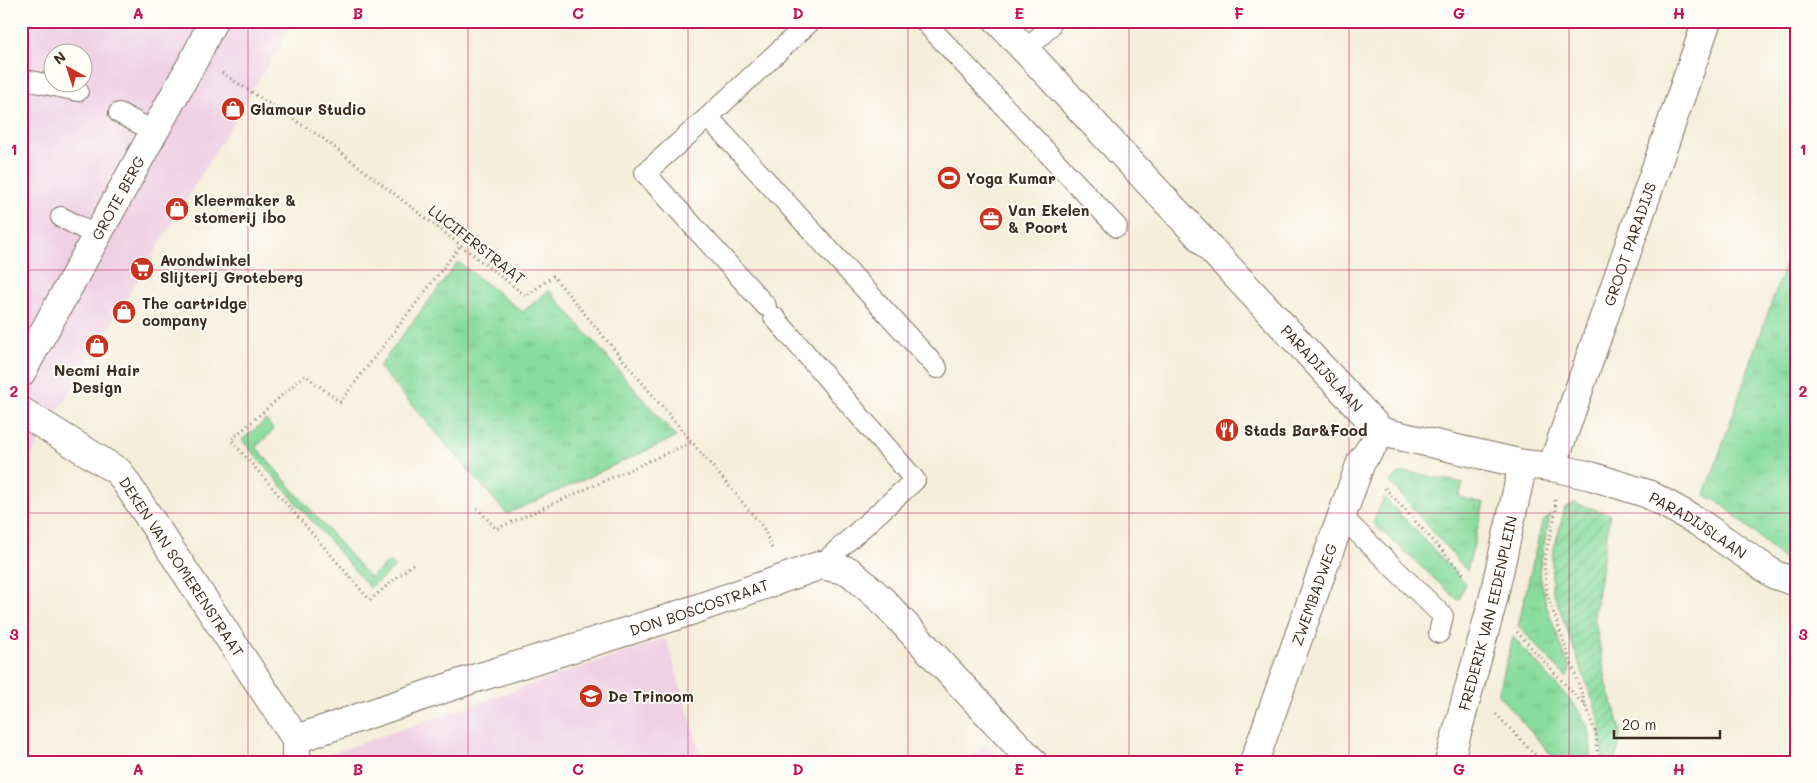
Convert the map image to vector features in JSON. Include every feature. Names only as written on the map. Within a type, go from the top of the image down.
[{"type":"street","name":"GROTE BERG","points":[[21,373],[196,56],[212,21]]},
{"type":"street","name":"GROOT PARADIJS","points":[[1552,467],[1707,21]]},
{"type":"street","name":"PARADIJSLAAN","points":[[1003,23],[1026,51],[1382,432],[1522,464],[1552,467],[1591,476],[1648,494],[1696,520],[1775,575],[1796,582]]},
{"type":"street","name":"DEKEN VAN SOMERENSTRAAT","points":[[21,411],[119,472],[296,750]]},
{"type":"street","name":"ZWEMBADWEG","points":[[1254,762],[1340,515],[1361,462],[1382,432]]},
{"type":"street","name":"FREDERIK VAN EEDENPLEIN","points":[[1449,762],[1492,604],[1522,464]]},
{"type":"street","name":"DON BOSCOSTRAAT","points":[[296,750],[467,681],[673,617],[821,565]]},
{"type":"street","points":[[821,565],[849,571],[882,600],[1033,762]]},
{"type":"lane","points":[[811,21],[645,173],[770,311],[915,480],[821,565]]},
{"type":"lane","points":[[924,21],[1117,227]]},
{"type":"lane","points":[[1026,51],[1050,26],[1051,21]]},
{"type":"lane","points":[[21,79],[42,83]]},
{"type":"lane","points":[[118,113],[154,132]]},
{"type":"lane","points":[[708,116],[938,368]]},
{"type":"lane","points":[[61,217],[97,236]]},
{"type":"lane","points":[[1340,515],[1443,616],[1438,632]]},
{"type":"path","name":"LUCIFERSTRAAT","points":[[196,56],[320,138],[526,296],[553,276],[763,527],[784,579]]},
{"type":"path","points":[[413,564],[370,600],[231,440],[305,375],[340,402],[460,245]]},
{"type":"path","points":[[477,508],[496,529],[692,442]]},
{"type":"path","points":[[1552,467],[1556,511],[1544,562],[1547,594],[1596,734],[1598,762]]},
{"type":"path","points":[[1470,686],[1542,762]]},
{"type":"shaded area","points":[[21,21],[292,21],[283,40],[21,472]]},
{"type":"shaded area","name":"De Trinoom","points":[[666,638],[703,762],[333,762],[330,754]]},
{"type":"shaded area","points":[[986,745],[1004,762],[966,762]]},
{"type":"green space","points":[[1796,232],[1796,536],[1787,562],[1723,505],[1705,495]]},
{"type":"green space","points":[[458,262],[523,312],[549,290],[676,437],[507,514],[379,367]]},
{"type":"green space","points":[[266,420],[274,430],[256,447],[370,578],[390,561],[395,567],[370,588],[242,440]]},
{"type":"green space","points":[[1409,472],[1463,483],[1459,497],[1484,503],[1467,571],[1390,482],[1398,474]]},
{"type":"green space","points":[[1384,497],[1465,583],[1459,601],[1373,523]]},
{"type":"green space","points":[[1574,503],[1610,514],[1594,616],[1607,685],[1621,730],[1616,762],[1603,762],[1599,718],[1552,588],[1552,557],[1565,507]]},
{"type":"green space","points":[[1550,514],[1539,571],[1546,605],[1570,669],[1567,678],[1518,626],[1542,523]]},
{"type":"green space","points":[[1513,637],[1578,709],[1589,729],[1592,762],[1558,762],[1498,695]]},
{"type":"place","name":"Glamour Studio","points":[[233,109]]},
{"type":"place","name":"Yoga Kumar","points":[[949,178]]},
{"type":"place","name":"Kleermaker & stomerij ibo","points":[[177,209]]},
{"type":"place","name":"Van Ekelen & Poort","points":[[991,219]]},
{"type":"place","name":"Avondwinkel Slijterij Groteberg","points":[[142,269]]},
{"type":"place","name":"The cartridge company","points":[[124,312]]},
{"type":"place","name":"Necmi Hair Design","points":[[97,346]]},
{"type":"place","name":"Stads Bar&Food","points":[[1227,430]]},
{"type":"place","name":"De Trinoom","points":[[591,696]]}]
